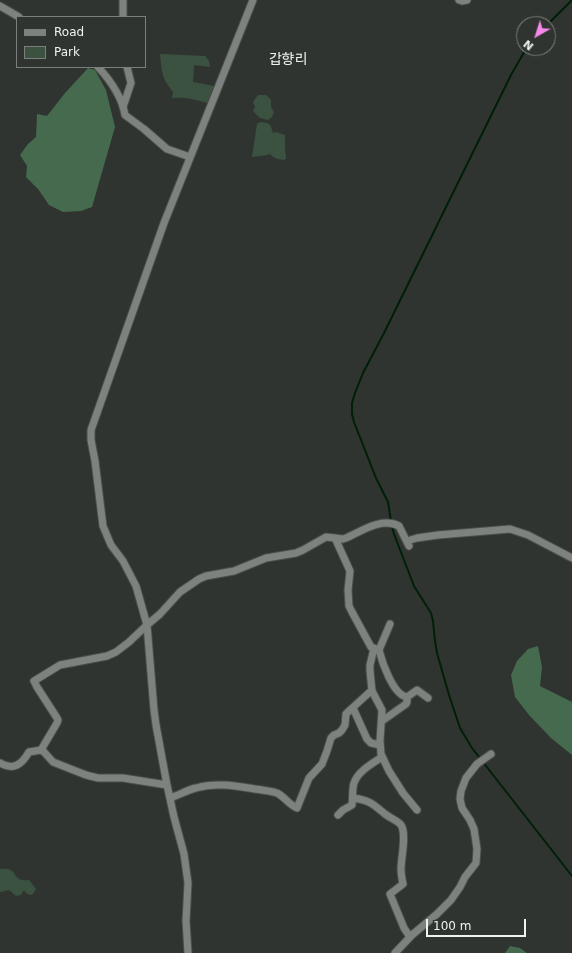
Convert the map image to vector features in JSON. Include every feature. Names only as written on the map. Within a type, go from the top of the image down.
[{"type":"street","points":[[123,0],[124,16]]},
{"type":"street","points":[[188,953],[186,921],[188,883],[184,854],[170,798],[156,725],[147,624],[136,586],[123,561],[111,545],[103,526],[96,461],[91,440],[91,430],[164,223],[253,0]]},
{"type":"street","points":[[459,0],[468,0]]},
{"type":"street","points":[[0,6],[17,16]]},
{"type":"street","points":[[99,68],[114,87],[125,114],[167,149],[190,157]]},
{"type":"street","points":[[123,107],[131,83],[127,68]]},
{"type":"street","points":[[41,750],[58,720],[34,681],[60,665],[111,654],[129,642],[147,624],[160,614],[180,592],[206,576],[234,571],[266,558],[296,553],[326,537],[343,539],[375,524],[386,522],[397,524],[401,528],[408,544],[423,537],[510,529],[528,535],[572,558]]},
{"type":"street","points":[[335,538],[350,571],[348,590],[349,606],[371,647],[377,649],[392,683],[402,695],[407,697]]},
{"type":"street","points":[[390,624],[370,665],[372,690],[382,707],[380,745],[382,757],[389,771],[417,810]]},
{"type":"street","points":[[170,798],[198,787],[228,785],[276,793],[297,808],[309,778],[322,764],[331,738],[342,730],[345,724],[346,714],[372,690]]},
{"type":"street","points":[[407,697],[417,690],[428,698]]},
{"type":"street","points":[[382,721],[406,704],[407,697]]},
{"type":"street","points":[[353,708],[367,739],[371,744],[380,745]]},
{"type":"street","points":[[0,763],[5,766],[17,765],[22,763],[29,752],[41,750],[53,762],[86,775],[98,778],[123,778],[167,784]]},
{"type":"street","points":[[396,953],[410,937],[437,914],[450,900],[476,863],[478,849],[474,829],[462,808],[460,799],[466,778],[476,764],[489,755]]},
{"type":"street","points":[[338,815],[352,805],[354,784],[363,770],[382,757]]},
{"type":"street","points":[[353,798],[371,802],[401,826],[404,836],[401,871],[403,884],[390,894],[404,928],[410,937]]},
{"type":"green space","points":[[160,54],[205,56],[209,61],[210,67],[194,65],[193,82],[214,86],[207,103],[198,100],[172,98],[173,92],[166,82],[163,74]]},
{"type":"green space","points":[[88,68],[95,70],[106,90],[115,127],[92,207],[81,211],[63,212],[49,205],[38,189],[26,177],[27,166],[20,155],[28,144],[36,137],[37,114],[47,116],[65,93]]},
{"type":"green space","points":[[258,95],[266,95],[271,100],[271,107],[274,112],[272,117],[268,120],[260,118],[253,111],[255,107],[253,102]]},
{"type":"green space","points":[[260,122],[269,124],[273,133],[276,132],[285,135],[286,159],[277,159],[270,154],[252,157],[257,124]]},
{"type":"green space","points":[[538,646],[542,667],[540,686],[572,702],[572,755],[551,738],[529,715],[515,697],[511,675],[517,661],[528,649]]},
{"type":"green space","points":[[0,869],[12,871],[19,879],[29,880],[36,889],[33,894],[30,895],[24,890],[21,895],[16,896],[9,890],[0,892]]},
{"type":"green space","points":[[510,946],[520,948],[527,953],[505,953]]},
{"type":"waterway","points":[[556,16],[572,0]]},
{"type":"waterway","points":[[391,521],[388,502],[376,478],[354,422],[352,403],[363,373],[522,56]]},
{"type":"waterway","points":[[392,526],[414,586],[431,613],[437,653],[460,728],[472,748],[572,876]]},
{"type":"district","name":"갑향리","points":[[288,60]]}]
